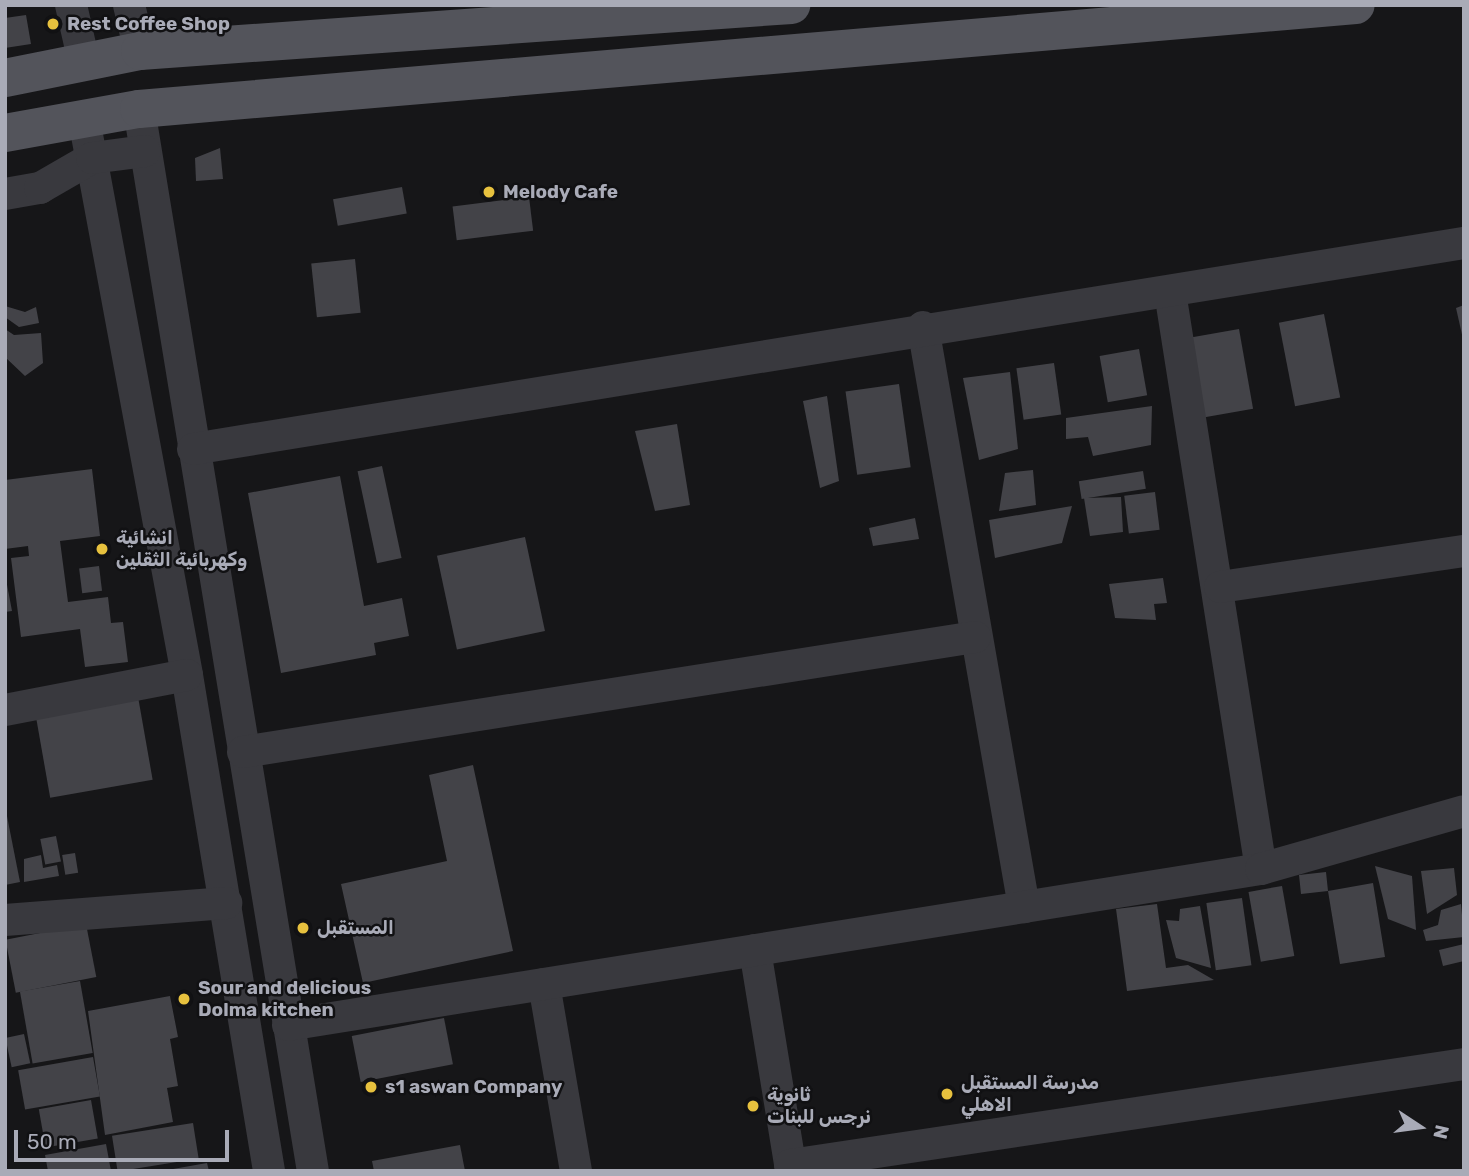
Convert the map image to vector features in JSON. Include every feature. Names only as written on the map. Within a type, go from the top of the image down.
[{"type":"main road","points":[[5,78],[140,51],[653,17],[791,5]]},
{"type":"main road","points":[[5,133],[139,109],[659,67],[1356,5]]},
{"type":"main road","points":[[653,17],[659,67]]},
{"type":"street","points":[[71,5],[84,62]]},
{"type":"street","points":[[129,5],[140,51]]},
{"type":"street","points":[[139,109],[313,1171]]},
{"type":"street","points":[[84,119],[187,675],[268,1171]]},
{"type":"street","points":[[5,194],[40,188],[92,158],[145,151]]},
{"type":"street","points":[[193,449],[923,327],[1170,292],[1464,243]]},
{"type":"street","points":[[1170,292],[1220,587],[1261,869]]},
{"type":"street","points":[[923,327],[1024,907]]},
{"type":"street","points":[[1220,587],[1464,551]]},
{"type":"street","points":[[243,752],[975,637]]},
{"type":"street","points":[[5,710],[187,675]]},
{"type":"street","points":[[288,1025],[1261,869],[1464,811]]},
{"type":"street","points":[[5,920],[226,903]]},
{"type":"street","points":[[755,950],[790,1168],[1464,1064]]},
{"type":"street","points":[[544,984],[576,1171]]},
{"type":"building","points":[[26,15],[31,44],[5,48],[5,18]]},
{"type":"building","points":[[220,148],[223,179],[196,181],[195,158]]},
{"type":"building","points":[[402,187],[407,214],[338,226],[333,199]]},
{"type":"building","points":[[529,197],[533,231],[457,240],[453,206]]},
{"type":"building","points":[[355,259],[361,313],[317,317],[311,264]]},
{"type":"building","points":[[1464,305],[1464,339],[1463,339],[1456,308]]},
{"type":"building","points":[[5,306],[25,312],[36,307],[39,323],[19,327],[5,317]]},
{"type":"building","points":[[1324,314],[1340,397],[1295,406],[1279,323]]},
{"type":"building","points":[[5,329],[14,335],[41,333],[43,363],[25,376],[5,357]]},
{"type":"building","points":[[1239,329],[1253,409],[1205,417],[1191,338]]},
{"type":"building","points":[[1139,349],[1147,395],[1108,402],[1100,356]]},
{"type":"building","points":[[1054,363],[1061,414],[1024,420],[1016,368]]},
{"type":"building","points":[[1010,372],[1018,449],[979,460],[963,378]]},
{"type":"building","points":[[899,384],[911,467],[857,475],[846,392]]},
{"type":"building","points":[[827,396],[839,481],[820,488],[803,401]]},
{"type":"building","points":[[1152,406],[1151,445],[1093,456],[1088,437],[1066,439],[1066,418]]},
{"type":"building","points":[[677,424],[690,505],[655,511],[635,431]]},
{"type":"building","points":[[382,466],[402,558],[377,563],[358,471]]},
{"type":"building","points":[[92,469],[100,536],[60,541],[68,602],[108,597],[111,623],[123,622],[128,662],[85,667],[80,629],[21,637],[11,558],[29,556],[28,546],[5,549],[5,480]]},
{"type":"building","points":[[1033,470],[1036,505],[999,511],[1005,473]]},
{"type":"building","points":[[1143,471],[1146,489],[1082,499],[1079,481]]},
{"type":"building","points":[[340,476],[364,606],[402,598],[409,636],[374,643],[376,655],[281,673],[248,493]]},
{"type":"building","points":[[1155,492],[1160,530],[1129,533],[1124,496]]},
{"type":"building","points":[[1121,497],[1123,532],[1090,536],[1084,498]]},
{"type":"building","points":[[1072,506],[1062,543],[995,558],[989,520]]},
{"type":"building","points":[[915,518],[919,539],[873,546],[869,528]]},
{"type":"building","points":[[525,537],[545,631],[457,650],[437,556]]},
{"type":"building","points":[[99,566],[102,591],[82,593],[79,568]]},
{"type":"building","points":[[5,574],[12,611],[5,612]]},
{"type":"building","points":[[1163,578],[1167,603],[1154,604],[1156,620],[1115,618],[1109,584]]},
{"type":"building","points":[[137,691],[153,780],[50,798],[35,709]]},
{"type":"building","points":[[473,765],[513,951],[363,983],[341,884],[447,861],[429,775]]},
{"type":"building","points":[[5,806],[20,882],[5,885]]},
{"type":"building","points":[[56,836],[61,862],[45,865],[40,839]]},
{"type":"building","points":[[75,853],[78,873],[65,875],[62,855]]},
{"type":"building","points":[[41,855],[43,868],[57,865],[59,876],[24,882],[24,859]]},
{"type":"building","points":[[1375,866],[1412,876],[1416,930],[1388,919]]},
{"type":"building","points":[[1454,868],[1457,895],[1427,914],[1421,871]]},
{"type":"building","points":[[1326,872],[1328,891],[1301,894],[1299,875]]},
{"type":"building","points":[[1373,883],[1385,957],[1340,964],[1328,891]]},
{"type":"building","points":[[1282,886],[1294,956],[1261,962],[1249,892]]},
{"type":"building","points":[[1242,898],[1251,965],[1216,970],[1206,903]]},
{"type":"building","points":[[1157,904],[1166,968],[1188,965],[1214,980],[1127,991],[1116,909]]},
{"type":"building","points":[[1461,904],[1464,937],[1426,941],[1423,930],[1438,925],[1441,910]]},
{"type":"building","points":[[1200,906],[1211,968],[1176,958],[1166,920],[1179,921],[1180,909]]},
{"type":"building","points":[[86,924],[96,977],[16,993],[6,940]]},
{"type":"building","points":[[1464,944],[1464,961],[1443,966],[1439,950]]},
{"type":"building","points":[[80,981],[93,1053],[33,1063],[20,992]]},
{"type":"building","points":[[170,996],[178,1037],[170,1039],[178,1086],[167,1088],[173,1122],[105,1135],[88,1011]]},
{"type":"building","points":[[444,1018],[453,1064],[361,1082],[352,1036]]},
{"type":"building","points":[[24,1034],[30,1063],[12,1067],[5,1038]]},
{"type":"building","points":[[93,1057],[100,1096],[25,1110],[18,1070]]},
{"type":"building","points":[[91,1100],[98,1138],[46,1148],[39,1109]]},
{"type":"building","points":[[193,1123],[199,1159],[118,1171],[112,1136]]},
{"type":"building","points":[[106,1144],[111,1171],[48,1171],[45,1155]]},
{"type":"building","points":[[460,1145],[465,1171],[374,1171],[372,1161]]},
{"type":"building","points":[[207,1163],[209,1171],[173,1171],[173,1169]]},
{"type":"place","name":"Rest Coffee Shop","points":[[53,24]]},
{"type":"place","name":"Melody Cafe","points":[[489,192]]},
{"type":"place","name":"انشائية وكهربائية الثقلين","points":[[102,549]]},
{"type":"place","name":"المستقبل","points":[[303,928]]},
{"type":"place","name":"Sour and delicious Dolma kitchen","points":[[184,999]]},
{"type":"place","name":"s1 aswan Company","points":[[371,1087]]},
{"type":"place","name":"مدرسة المستقبل الاهلي","points":[[947,1094]]},
{"type":"place","name":"ثانوية نرجس للبنات","points":[[753,1106]]}]
